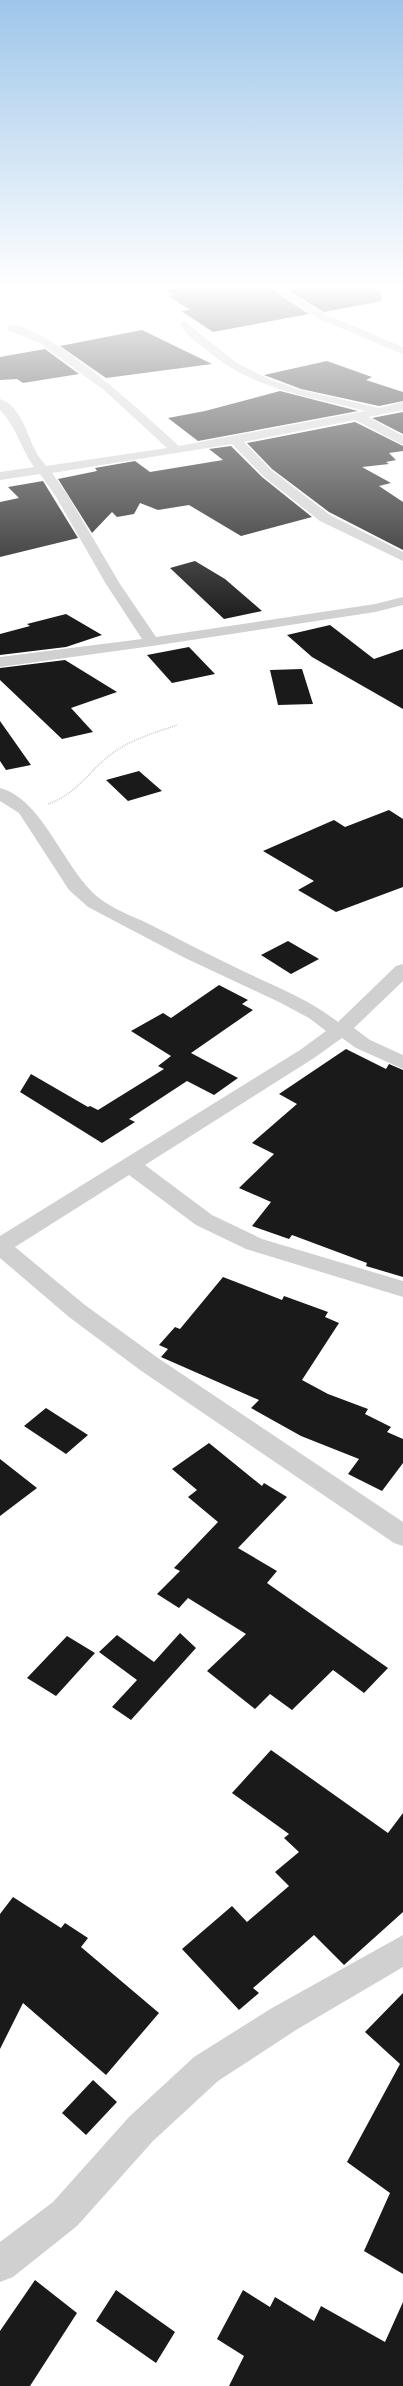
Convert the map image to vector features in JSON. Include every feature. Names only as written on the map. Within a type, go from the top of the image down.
[{"type":"street","points":[[121,400],[175,450]]},
{"type":"street","points":[[333,400],[379,412]]},
{"type":"street","points":[[0,403],[15,418],[30,453],[44,470],[78,521],[113,584],[152,642]]},
{"type":"street","points":[[0,476],[175,450],[358,417],[403,406]]},
{"type":"street","points":[[358,417],[403,441]]},
{"type":"street","points":[[234,439],[267,473],[325,518],[403,557]]},
{"type":"street","points":[[0,662],[152,642],[375,608],[403,601]]},
{"type":"street","points":[[0,793],[25,810],[76,886],[94,903],[192,954],[286,998],[316,1014],[363,1044],[403,1063]]},
{"type":"street","points":[[403,970],[341,1030],[0,1246],[77,1311],[148,1364],[403,1536]]},
{"type":"street","points":[[130,1165],[204,1220],[254,1244],[403,1289]]},
{"type":"street","points":[[0,2264],[65,2214],[142,2129],[206,2069],[284,2020],[403,1950]]},
{"type":"path","points":[[25,810],[64,799],[80,788],[110,756],[137,739],[177,725]]},
{"type":"building","points":[[245,400],[316,400],[358,411],[198,441],[168,418],[205,411]]},
{"type":"building","points":[[353,400],[403,400],[379,406]]},
{"type":"building","points":[[403,412],[403,434],[372,418]]},
{"type":"building","points":[[355,422],[403,446],[403,451],[389,453],[396,460],[386,462],[389,464],[362,467],[391,483],[379,486],[403,502],[403,550],[329,512],[272,469],[247,443]]},
{"type":"building","points":[[231,446],[262,477],[312,517],[241,536],[189,505],[158,510],[140,503],[134,514],[117,517],[112,512],[92,533],[58,479],[97,471],[95,468],[135,461],[150,472],[223,460],[209,449]]},
{"type":"building","points":[[43,481],[78,538],[0,557],[0,502],[19,498],[8,487]]},
{"type":"building","points":[[195,561],[225,579],[262,611],[224,619],[170,568]]},
{"type":"building","points":[[66,614],[102,635],[66,647],[0,655],[0,634],[30,626],[27,624]]},
{"type":"building","points":[[330,625],[374,659],[403,649],[403,709],[312,657],[287,635]]},
{"type":"building","points":[[189,647],[215,674],[172,683],[147,655]]},
{"type":"building","points":[[65,660],[117,692],[71,708],[93,732],[62,739],[0,680],[0,668]]},
{"type":"building","points":[[302,669],[313,704],[278,705],[270,670]]},
{"type":"building","points":[[0,721],[31,765],[6,770],[0,761]]},
{"type":"building","points":[[139,771],[162,791],[128,801],[106,780]]},
{"type":"building","points":[[389,810],[403,819],[403,887],[336,912],[298,890],[314,881],[263,851],[334,820],[345,827]]},
{"type":"building","points":[[288,941],[319,959],[291,974],[261,955]]},
{"type":"building","points":[[219,985],[248,1000],[242,1004],[253,1010],[191,1053],[238,1078],[214,1095],[187,1081],[129,1119],[135,1122],[102,1143],[20,1092],[31,1074],[88,1107],[90,1106],[98,1110],[164,1069],[158,1066],[171,1056],[131,1031],[163,1013],[171,1018]]},
{"type":"building","points":[[346,1049],[386,1069],[389,1064],[403,1070],[403,1277],[366,1266],[367,1263],[292,1235],[289,1239],[252,1226],[271,1202],[239,1188],[274,1154],[252,1143],[297,1104],[279,1094]]},
{"type":"building","points":[[223,1277],[282,1300],[284,1296],[328,1312],[325,1317],[339,1323],[302,1380],[328,1394],[368,1409],[365,1414],[391,1427],[387,1432],[403,1439],[403,1463],[382,1491],[348,1474],[359,1459],[301,1436],[251,1408],[259,1400],[161,1357],[168,1349],[159,1345],[175,1327],[180,1329]]},
{"type":"building","points":[[46,1408],[88,1435],[66,1454],[24,1426]]},
{"type":"building","points":[[209,1443],[262,1486],[264,1483],[287,1497],[238,1548],[277,1571],[267,1583],[388,1668],[364,1693],[333,1670],[292,1710],[270,1694],[255,1709],[207,1671],[246,1634],[188,1598],[179,1608],[157,1594],[180,1571],[174,1568],[218,1522],[188,1497],[197,1490],[172,1469]]},
{"type":"building","points":[[0,1459],[37,1488],[0,1516]]},
{"type":"building","points":[[180,1633],[196,1648],[131,1720],[112,1707],[137,1680],[99,1652],[117,1635],[154,1662]]},
{"type":"building","points":[[67,1636],[95,1653],[56,1696],[27,1678]]},
{"type":"building","points":[[271,1750],[388,1833],[403,1813],[403,1912],[344,1965],[314,1935],[253,1988],[259,1993],[239,2010],[182,1949],[232,1906],[247,1922],[289,1886],[275,1872],[299,1852],[284,1838],[289,1834],[232,1793]]},
{"type":"building","points":[[13,1897],[61,1928],[65,1923],[88,1938],[81,1947],[159,2013],[106,2075],[23,2003],[0,2049],[0,1914]]},
{"type":"building","points":[[403,1993],[403,2274],[364,2251],[390,2193],[347,2162],[400,2064],[365,2032]]},
{"type":"building","points":[[93,2080],[117,2102],[86,2135],[62,2113]]},
{"type":"building","points":[[35,2280],[77,2313],[30,2386],[0,2386],[0,2331]]},
{"type":"building","points":[[116,2290],[175,2332],[156,2363],[96,2321]]},
{"type":"building","points":[[243,2290],[270,2307],[275,2297],[314,2321],[321,2306],[385,2342],[403,2302],[403,2386],[229,2386],[244,2356],[217,2339]]}]
